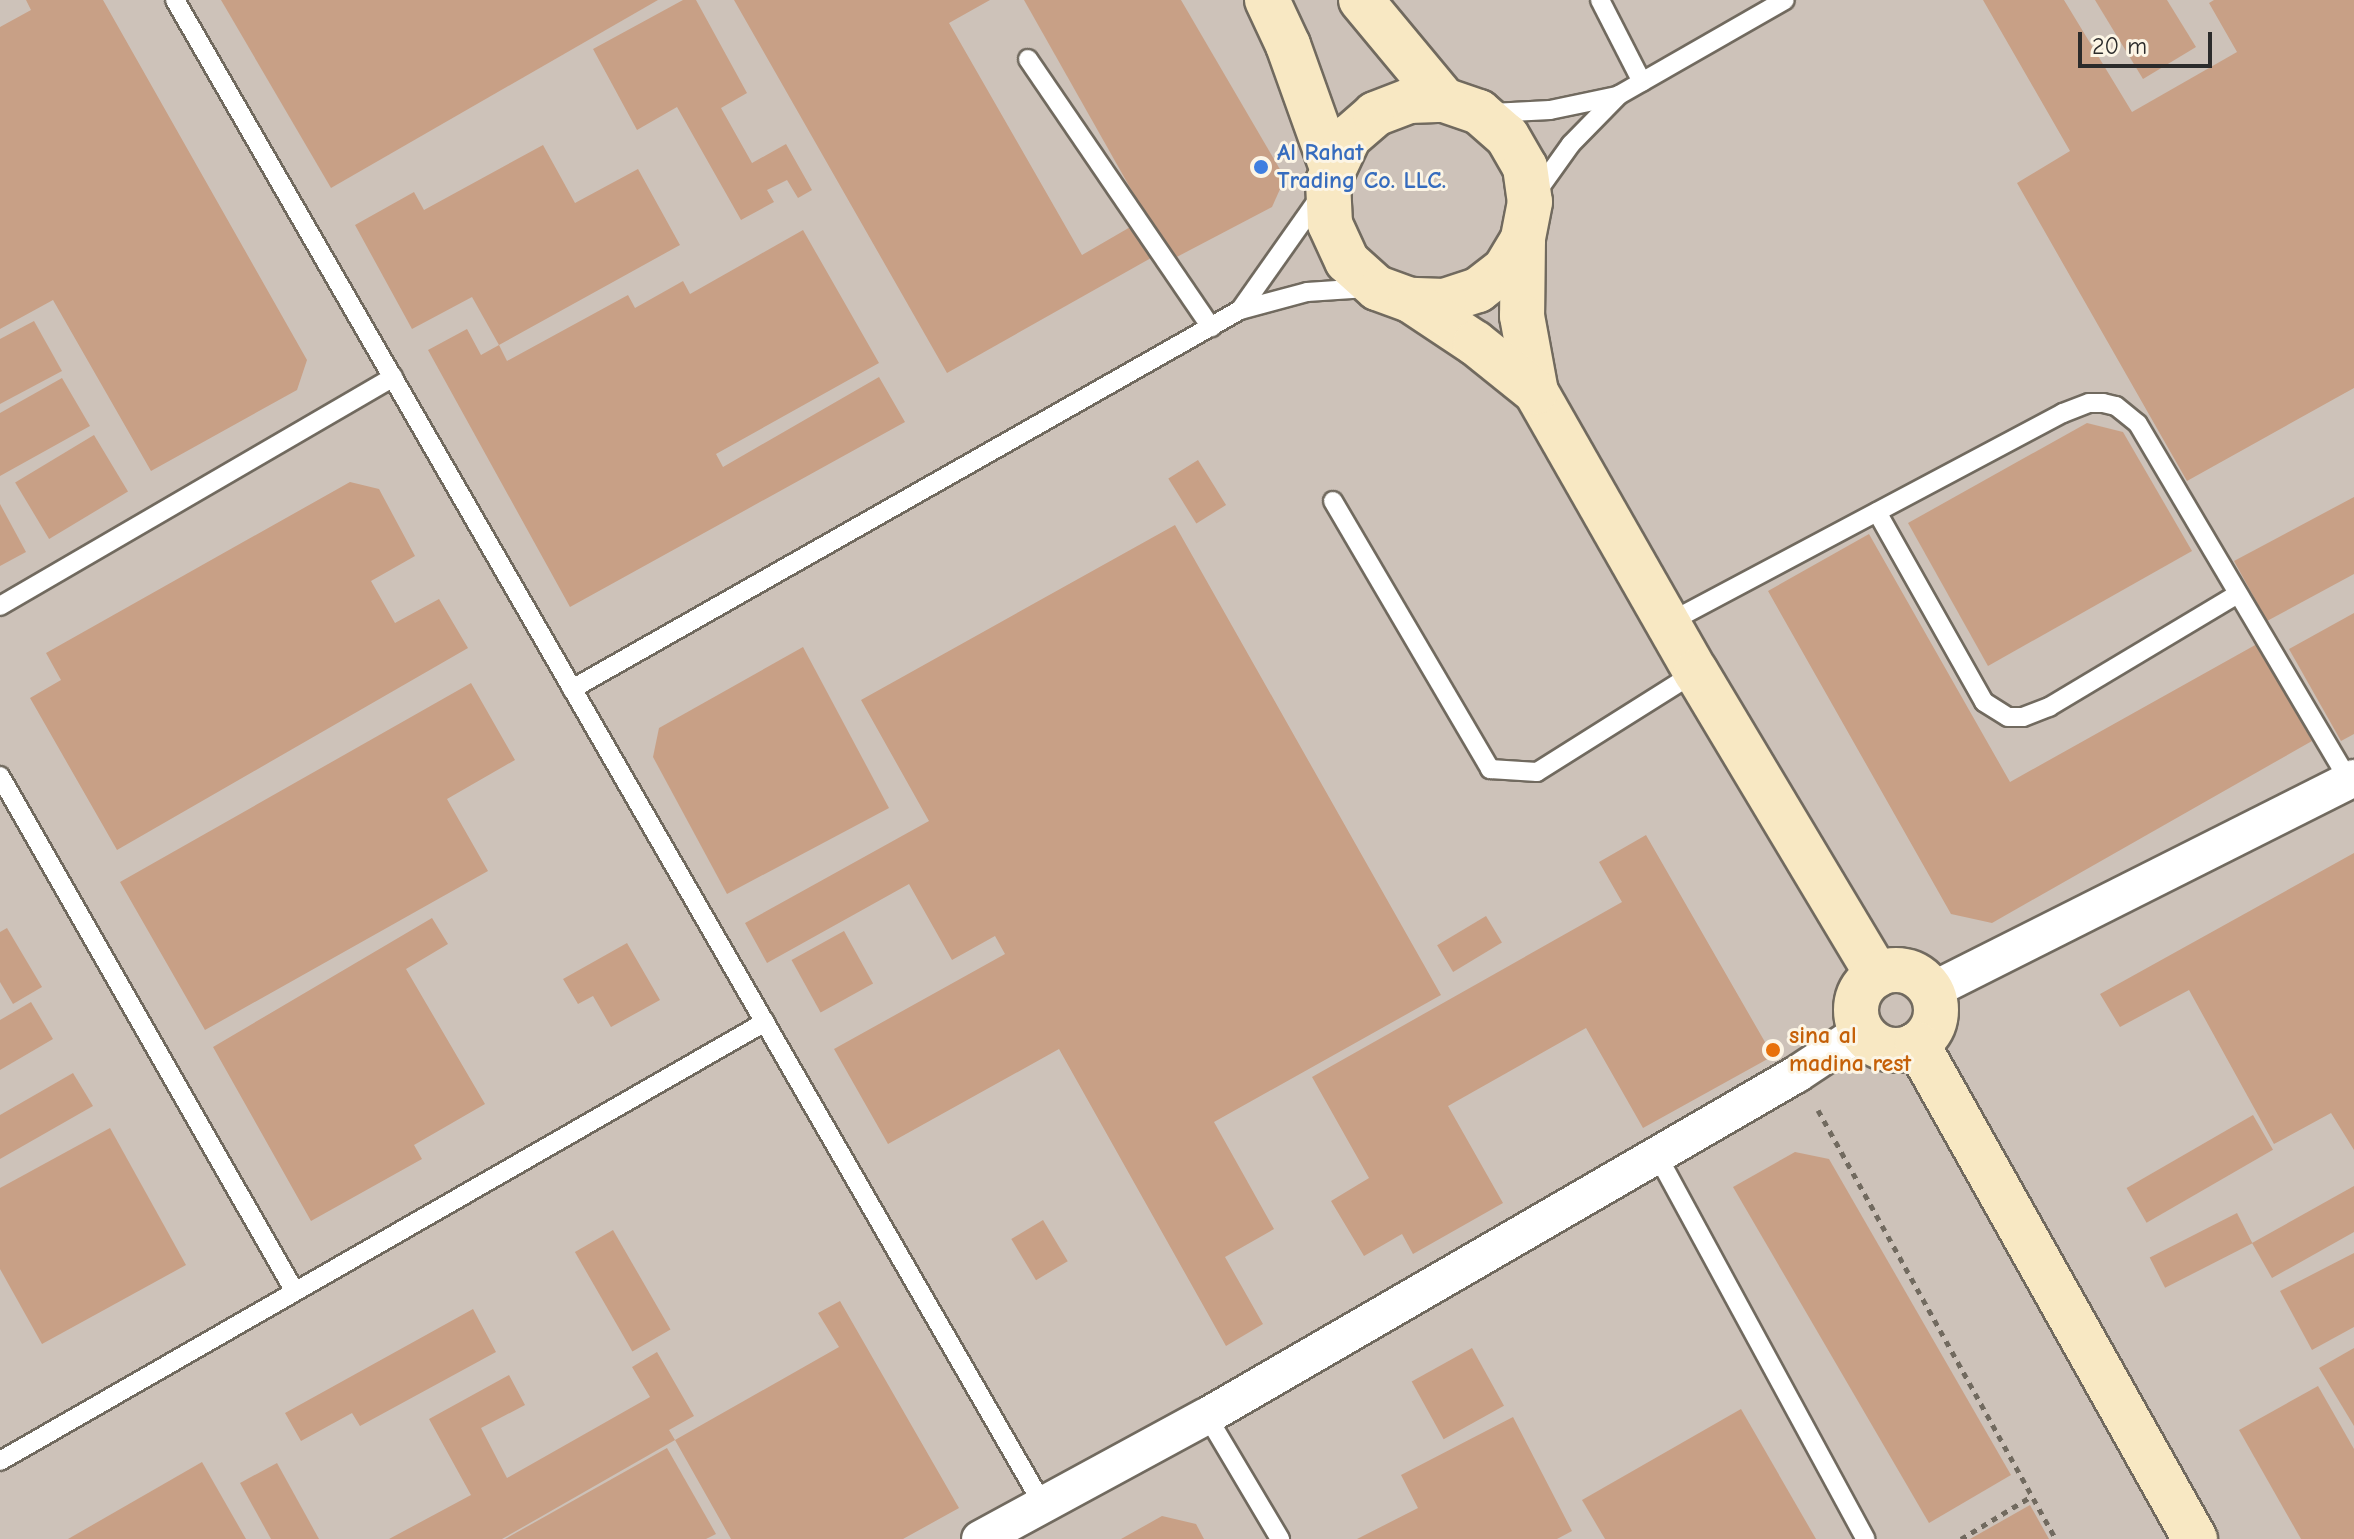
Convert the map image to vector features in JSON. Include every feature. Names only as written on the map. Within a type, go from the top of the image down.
[{"type":"street","points":[[1267,0],[1288,45],[1330,175],[1330,224],[1347,261],[1393,294],[1475,343],[1536,392]]},
{"type":"street","points":[[1361,0],[1462,106],[1507,136],[1525,167],[1527,220],[1522,316],[1536,392],[1696,672],[1877,975]]},
{"type":"street","points":[[1330,175],[1349,137],[1375,114],[1409,101],[1462,106]]},
{"type":"street","points":[[1393,294],[1444,301],[1478,290],[1505,269],[1527,220]]},
{"type":"street","points":[[1931,991],[2351,779]]},
{"type":"street","points":[[1901,971],[1923,981],[1931,991],[1936,1014],[1926,1036],[1917,1044],[1893,1050],[1870,1041],[1862,1031],[1857,1000],[1877,975],[1901,971]]},
{"type":"street","points":[[980,1539],[1207,1416],[1797,1074],[1862,1031]]},
{"type":"street","points":[[1917,1044],[2195,1539]]},
{"type":"lane","points":[[175,0],[1042,1503]]},
{"type":"lane","points":[[1600,0],[1642,82]]},
{"type":"lane","points":[[1527,220],[1571,144],[1619,95],[1785,0]]},
{"type":"lane","points":[[1028,59],[1211,327]]},
{"type":"lane","points":[[1462,106],[1550,110],[1619,95]]},
{"type":"lane","points":[[1240,310],[1286,248],[1330,175]]},
{"type":"lane","points":[[572,689],[1240,310],[1307,292],[1393,294]]},
{"type":"lane","points":[[0,606],[393,377]]},
{"type":"lane","points":[[1668,624],[2063,413],[2089,403],[2103,403],[2116,406],[2138,424],[2351,779]]},
{"type":"lane","points":[[1333,501],[1490,769],[1537,772],[1696,672]]},
{"type":"lane","points":[[1877,512],[1984,702],[2008,717],[2023,717],[2049,707],[2238,594]]},
{"type":"lane","points":[[0,776],[295,1292]]},
{"type":"lane","points":[[0,1461],[765,1022]]},
{"type":"lane","points":[[1656,1153],[1866,1539]]},
{"type":"lane","points":[[1207,1416],[1280,1539]]},
{"type":"path","points":[[1797,1074],[2056,1539]]},
{"type":"path","points":[[1961,1539],[2032,1496]]},
{"type":"shaded area","points":[[0,0],[2354,0],[2354,1539],[0,1539]]},
{"type":"building","points":[[26,0],[103,0],[307,360],[297,390],[151,471],[53,300],[0,329],[0,27],[31,10]]},
{"type":"building","points":[[221,0],[658,0],[331,188]]},
{"type":"building","points":[[683,0],[696,0],[747,93],[721,108],[752,163],[786,144],[812,190],[798,198],[787,180],[767,190],[774,202],[741,220],[677,107],[637,130],[593,49]]},
{"type":"building","points":[[734,0],[990,0],[949,23],[1082,255],[1132,226],[1151,258],[947,373]]},
{"type":"building","points":[[1024,0],[1181,0],[1285,178],[1272,207],[1171,260]]},
{"type":"building","points":[[1983,0],[2064,0],[2132,112],[2237,52],[2209,3],[2214,0],[2354,0],[2354,388],[2187,481],[2017,183],[2070,151]]},
{"type":"building","points":[[2095,0],[2167,0],[2196,47],[2143,79]]},
{"type":"building","points":[[543,145],[575,203],[638,169],[680,245],[499,345],[472,297],[412,329],[355,225],[414,192],[424,210]]},
{"type":"building","points":[[803,230],[879,363],[716,454],[723,467],[879,377],[905,422],[570,607],[428,350],[467,329],[481,355],[499,345],[507,361],[628,295],[635,308],[683,281],[690,294]]},
{"type":"building","points":[[34,321],[62,371],[0,404],[0,339]]},
{"type":"building","points":[[62,378],[90,426],[0,476],[0,413]]},
{"type":"building","points":[[2087,423],[2123,432],[2192,551],[1988,666],[1908,523]]},
{"type":"building","points":[[94,435],[128,492],[49,539],[15,482]]},
{"type":"building","points":[[1198,460],[1226,505],[1196,523],[1168,479]]},
{"type":"building","points":[[350,482],[379,489],[415,556],[371,581],[395,623],[439,599],[468,648],[117,850],[30,698],[61,680],[46,653]]},
{"type":"building","points":[[2354,497],[2354,574],[2267,621],[2234,561]]},
{"type":"building","points":[[0,504],[26,552],[0,566]]},
{"type":"building","points":[[1175,525],[1441,995],[1214,1122],[1274,1229],[1225,1257],[1263,1324],[1226,1346],[1059,1049],[888,1144],[834,1049],[1005,954],[995,936],[952,960],[909,884],[767,963],[745,923],[929,821],[861,700]]},
{"type":"building","points":[[1869,534],[2010,782],[2257,644],[2312,741],[1992,923],[1951,914],[1768,591]]},
{"type":"building","points":[[2354,613],[2354,734],[2341,741],[2289,649]]},
{"type":"building","points":[[803,647],[889,808],[727,894],[653,757],[659,728]]},
{"type":"building","points":[[471,683],[515,760],[447,799],[488,871],[205,1030],[120,882]]},
{"type":"building","points":[[1646,835],[1773,1056],[1643,1128],[1586,1028],[1448,1106],[1503,1203],[1413,1254],[1402,1234],[1364,1256],[1331,1201],[1369,1178],[1312,1077],[1622,902],[1599,862]]},
{"type":"building","points":[[2354,853],[2354,1150],[2331,1113],[2274,1144],[2189,990],[2120,1027],[2100,994]]},
{"type":"building","points":[[1486,916],[1502,943],[1453,972],[1437,945]]},
{"type":"building","points":[[432,918],[448,944],[406,969],[485,1104],[414,1145],[422,1159],[311,1221],[213,1047]]},
{"type":"building","points":[[7,928],[42,987],[13,1004],[0,982],[0,932]]},
{"type":"building","points":[[844,931],[873,983],[821,1013],[792,960]]},
{"type":"building","points":[[627,943],[660,1000],[611,1027],[593,996],[578,1004],[563,979]]},
{"type":"building","points":[[31,1002],[53,1039],[0,1070],[0,1020]]},
{"type":"building","points":[[73,1073],[93,1106],[0,1159],[0,1115]]},
{"type":"building","points":[[2253,1115],[2273,1150],[2147,1223],[2127,1188]]},
{"type":"building","points":[[110,1128],[186,1265],[42,1344],[0,1269],[0,1188]]},
{"type":"building","points":[[1795,1152],[1829,1159],[2011,1475],[1929,1523],[1733,1187]]},
{"type":"building","points":[[2354,1186],[2354,1232],[2272,1278],[2252,1243]]},
{"type":"building","points":[[2237,1213],[2252,1243],[2165,1288],[2150,1257]]},
{"type":"building","points":[[1043,1220],[1068,1261],[1036,1280],[1011,1239]]},
{"type":"building","points":[[613,1230],[670,1330],[632,1352],[575,1252]]},
{"type":"building","points":[[2354,1253],[2354,1327],[2312,1350],[2280,1291]]},
{"type":"building","points":[[840,1301],[959,1508],[903,1539],[731,1539],[675,1440],[839,1347],[818,1313]]},
{"type":"building","points":[[473,1309],[496,1352],[360,1426],[352,1413],[301,1441],[285,1413]]},
{"type":"building","points":[[1472,1348],[1504,1406],[1444,1439],[1412,1381]]},
{"type":"building","points":[[2354,1348],[2354,1426],[2319,1368]]},
{"type":"building","points":[[657,1352],[694,1416],[669,1430],[675,1440],[502,1539],[389,1539],[471,1495],[429,1419],[509,1375],[525,1405],[481,1428],[507,1478],[650,1397],[632,1367]]},
{"type":"building","points":[[2318,1386],[2354,1449],[2354,1539],[2301,1539],[2239,1430]]},
{"type":"building","points":[[1741,1409],[1816,1539],[1605,1539],[1582,1500]]},
{"type":"building","points":[[1513,1417],[1572,1531],[1557,1539],[1357,1539],[1418,1508],[1401,1475]]},
{"type":"building","points":[[667,1448],[716,1534],[706,1539],[505,1539]]},
{"type":"building","points":[[202,1462],[246,1539],[68,1539]]},
{"type":"building","points":[[277,1463],[319,1539],[271,1539],[240,1483]]},
{"type":"building","points":[[2030,1505],[2049,1539],[1970,1539]]},
{"type":"building","points":[[1162,1516],[1196,1524],[1204,1539],[1121,1539]]},
{"type":"place","name":"Al Rahat Trading Co. LLC.","points":[[1261,167]]},
{"type":"place","name":"sina al madina rest","points":[[1773,1050]]}]
